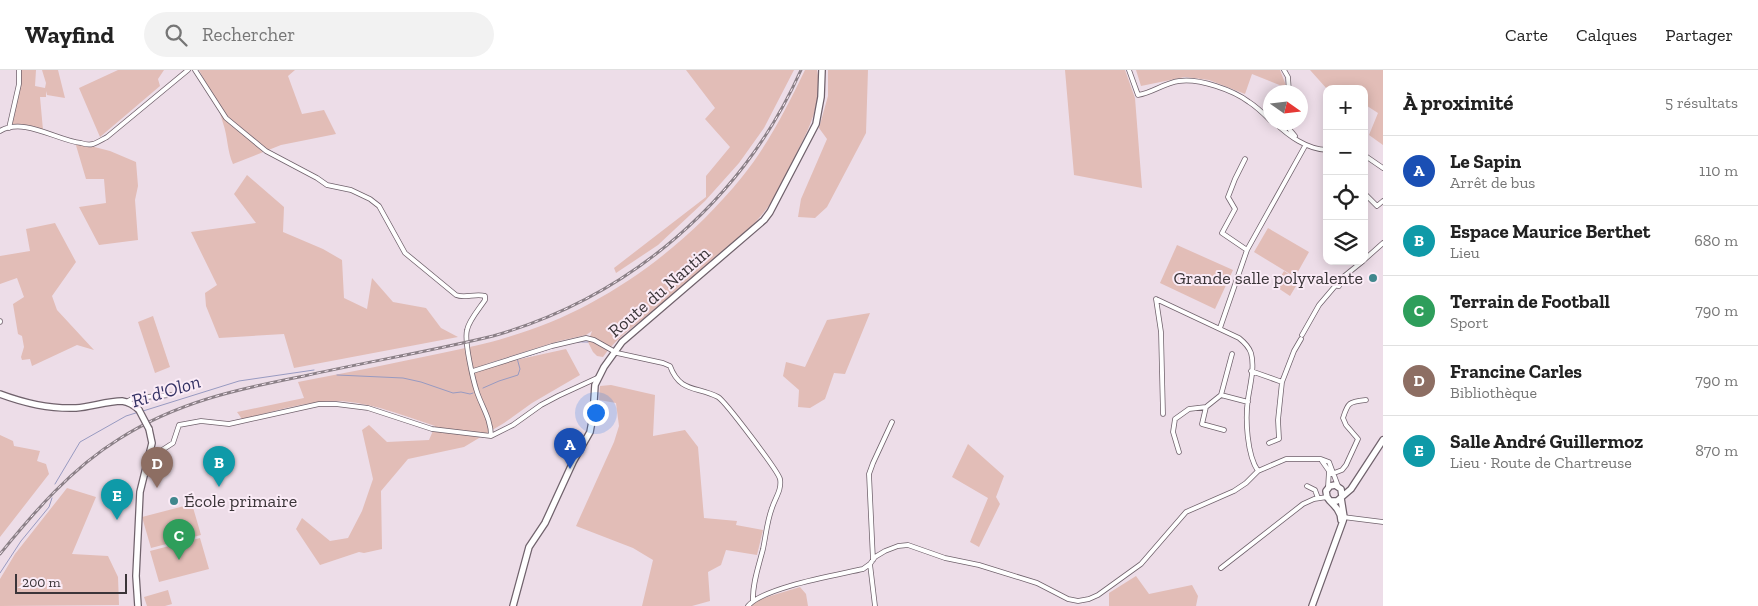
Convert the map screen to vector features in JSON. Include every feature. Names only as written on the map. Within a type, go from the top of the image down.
[{"type":"street","points":[[10,128],[19,84],[19,70]]},
{"type":"street","points":[[0,131],[24,127],[72,142],[92,145],[107,137],[188,70]]},
{"type":"street","points":[[195,70],[226,118],[266,151],[326,185],[351,190],[370,198],[381,208],[404,253],[456,295],[461,297],[480,294],[485,296],[485,300],[467,330],[468,354],[477,391],[489,419],[491,436]]},
{"type":"street","name":"Route du Nantin","points":[[513,606],[529,547],[545,523],[573,462],[590,432],[594,416],[595,384],[597,378],[622,342],[757,227],[770,212],[816,124],[821,98],[822,70]]},
{"type":"street","points":[[1129,70],[1138,95],[1146,94],[1162,85],[1192,80],[1237,95],[1263,114]]},
{"type":"street","points":[[1284,70],[1288,78],[1288,85]]},
{"type":"street","points":[[1285,130],[1305,146],[1323,150]]},
{"type":"street","points":[[1290,130],[1298,140]]},
{"type":"street","points":[[1220,328],[1247,250],[1305,146]]},
{"type":"street","points":[[1368,158],[1383,168]]},
{"type":"street","points":[[1245,159],[1228,197],[1235,209],[1222,233],[1247,250]]},
{"type":"street","points":[[1368,197],[1377,206],[1383,201]]},
{"type":"street","points":[[1368,256],[1383,243]]},
{"type":"street","points":[[1269,443],[1279,439],[1278,420],[1282,382],[1294,351],[1318,304],[1336,285],[1339,286],[1342,278],[1358,265]]},
{"type":"street","points":[[1163,414],[1161,332],[1156,299],[1220,328],[1245,343],[1250,352],[1251,371],[1246,419],[1253,464],[1258,471]]},
{"type":"street","points":[[473,371],[552,346],[586,338],[594,340],[614,352],[666,364],[670,366],[674,378],[682,384],[720,398],[777,471],[780,485],[779,492],[772,506],[756,577],[753,601]]},
{"type":"street","points":[[1179,452],[1173,432],[1175,419],[1188,409],[1206,406],[1221,395],[1232,354]]},
{"type":"street","points":[[1251,371],[1282,382]]},
{"type":"street","points":[[150,455],[156,454],[173,443],[179,425],[202,421],[229,424],[319,404],[368,408],[432,429],[491,436],[513,425],[552,399],[597,378]]},
{"type":"street","points":[[0,394],[52,407],[76,408],[121,401],[127,402],[139,410],[149,429],[152,443],[140,492],[136,576],[138,606]]},
{"type":"street","points":[[127,402],[133,398],[171,395]]},
{"type":"street","points":[[1221,395],[1248,402]]},
{"type":"street","points":[[1331,474],[1342,470],[1346,465],[1358,439],[1346,425],[1343,418],[1348,405],[1355,401],[1366,400]]},
{"type":"street","points":[[1206,406],[1202,424],[1224,430]]},
{"type":"street","points":[[873,560],[869,474],[872,463],[892,422]]},
{"type":"street","points":[[1221,568],[1303,504],[1318,498],[1335,502],[1352,488],[1383,440]]},
{"type":"street","points":[[748,606],[759,597],[805,582],[863,569],[892,547],[908,546],[945,558],[979,565],[1046,587],[1068,600],[1078,601],[1098,596],[1141,564],[1186,512],[1234,491],[1246,483],[1258,471],[1286,459],[1321,459],[1329,462],[1331,474],[1328,499],[1342,517]]},
{"type":"street","points":[[1312,606],[1342,517],[1342,491],[1331,474]]},
{"type":"street","points":[[1328,488],[1332,485],[1339,487],[1347,486],[1355,481]]},
{"type":"street","points":[[1307,486],[1315,490],[1318,498]]},
{"type":"street","points":[[1342,517],[1383,522]]},
{"type":"street","points":[[870,564],[875,606]]},
{"type":"shaded area","points":[[21,70],[36,70],[35,86],[45,88],[46,83],[42,70],[58,70],[65,98],[47,95],[46,91],[46,97],[40,97],[43,130],[12,124]]},
{"type":"shaded area","points":[[118,70],[164,70],[158,79],[160,86],[100,137],[79,88]]},
{"type":"shaded area","points":[[199,70],[295,70],[288,76],[302,114],[324,110],[336,134],[281,145],[233,164],[221,116]]},
{"type":"shaded area","points":[[686,70],[794,70],[764,128],[739,163],[705,201],[658,245],[616,273],[614,268],[706,197],[706,176],[730,147],[705,119],[715,108]]},
{"type":"shaded area","points":[[805,70],[817,70],[819,90],[812,119],[777,194],[749,229],[706,268],[623,335],[603,357],[597,356],[593,352],[588,342],[592,331],[586,335],[559,341],[486,364],[479,368],[566,349],[580,375],[532,403],[504,423],[464,447],[408,459],[381,491],[382,549],[364,553],[359,552],[320,565],[296,529],[302,518],[330,541],[348,538],[362,511],[373,479],[362,430],[369,425],[387,442],[429,440],[435,426],[375,407],[337,401],[301,405],[242,419],[237,412],[304,398],[298,382],[484,344],[508,337],[542,326],[606,294],[637,275],[666,253],[719,204],[742,177],[769,139]]},
{"type":"shaded area","points":[[828,70],[868,70],[866,133],[827,207],[815,218],[798,217],[801,199],[827,139],[819,128],[828,96]]},
{"type":"shaded area","points":[[1065,70],[1125,70],[1135,98],[1142,188],[1074,175]]},
{"type":"shaded area","points":[[1136,70],[1280,70],[1286,85],[1280,85],[1252,74],[1245,94],[1209,80],[1185,77],[1141,86]]},
{"type":"shaded area","points":[[1310,70],[1383,70],[1383,145],[1369,135],[1378,113],[1368,107],[1368,85],[1323,85]]},
{"type":"shaded area","points":[[75,142],[110,151],[136,162],[138,186],[135,200],[138,240],[99,245],[79,207],[106,203],[104,179],[86,179]]},
{"type":"shaded area","points":[[247,175],[284,207],[283,232],[323,249],[342,260],[344,298],[367,309],[372,278],[393,302],[426,308],[441,328],[458,337],[294,368],[284,334],[219,338],[206,306],[205,293],[217,285],[191,232],[256,223],[234,194]]},
{"type":"shaded area","points":[[55,223],[76,262],[52,296],[57,310],[94,350],[77,345],[32,366],[30,359],[22,360],[21,357],[24,347],[22,336],[18,334],[13,304],[24,297],[17,278],[0,284],[0,256],[30,251],[26,229]]},
{"type":"shaded area","points":[[1268,228],[1309,252],[1295,277],[1254,252]]},
{"type":"shaded area","points":[[1177,245],[1233,270],[1215,309],[1160,283]]},
{"type":"shaded area","points":[[1284,271],[1299,281],[1290,296],[1275,286]]},
{"type":"shaded area","points":[[870,313],[845,374],[834,373],[825,399],[810,408],[798,407],[799,390],[783,376],[786,362],[805,367],[827,320]]},
{"type":"shaded area","points":[[153,316],[170,367],[155,373],[138,322]]},
{"type":"shaded area","points":[[611,385],[655,395],[653,436],[685,430],[698,447],[704,518],[737,521],[736,525],[763,530],[757,555],[726,550],[721,565],[708,572],[710,601],[692,606],[642,606],[653,560],[633,548],[576,526],[614,442],[619,426],[616,403],[599,400],[600,386]]},
{"type":"shaded area","points":[[0,435],[13,441],[14,446],[40,451],[37,461],[46,464],[49,474],[0,537]]},
{"type":"shaded area","points":[[968,444],[1004,476],[996,497],[1000,504],[979,547],[970,542],[988,498],[952,477]]},
{"type":"shaded area","points":[[67,488],[96,497],[72,554],[108,556],[118,577],[119,605],[0,606],[0,579],[15,554]]},
{"type":"shaded area","points":[[192,504],[201,535],[151,548],[142,517]]},
{"type":"shaded area","points":[[200,538],[209,569],[159,582],[150,551]]},
{"type":"shaded area","points":[[1136,576],[1149,594],[1192,585],[1198,596],[1196,606],[1109,606],[1109,593]]},
{"type":"shaded area","points":[[800,587],[806,594],[808,606],[750,606],[757,600]]},
{"type":"shaded area","points":[[168,590],[172,604],[147,606],[144,597]]},
{"type":"waterway","name":"Ri d'Olon","points":[[524,357],[572,343],[588,342]]},
{"type":"waterway","name":"Ri d'Olon","points":[[483,388],[518,375],[520,369],[517,358]]},
{"type":"waterway","name":"Ri d'Olon","points":[[143,411],[239,381],[314,370]]},
{"type":"waterway","name":"Ri d'Olon","points":[[337,375],[403,378],[453,393],[473,393]]},
{"type":"waterway","name":"Ri d'Olon","points":[[55,484],[80,442],[126,416],[139,412]]},
{"type":"waterway","name":"Ri d'Olon","points":[[0,573],[21,541],[49,507],[52,498]]},
{"type":"railway","points":[[0,554],[55,491],[86,463],[119,439],[163,415],[208,398],[255,386],[493,336],[543,319],[591,296],[635,269],[677,237],[714,201],[748,161],[777,117],[801,70]]},
{"type":"place","name":"Grande salle polyvalente","points":[[1373,278]]},
{"type":"place","name":"Le Sapin","points":[[570,469]]},
{"type":"place","name":"Espace Maurice Berthet","points":[[219,487]]},
{"type":"place","name":"Francine Carles","points":[[157,488]]},
{"type":"place","name":"École primaire","points":[[174,501]]},
{"type":"place","name":"Salle André Guillermoz","points":[[117,520]]},
{"type":"place","name":"Terrain de Football","points":[[179,560]]}]
